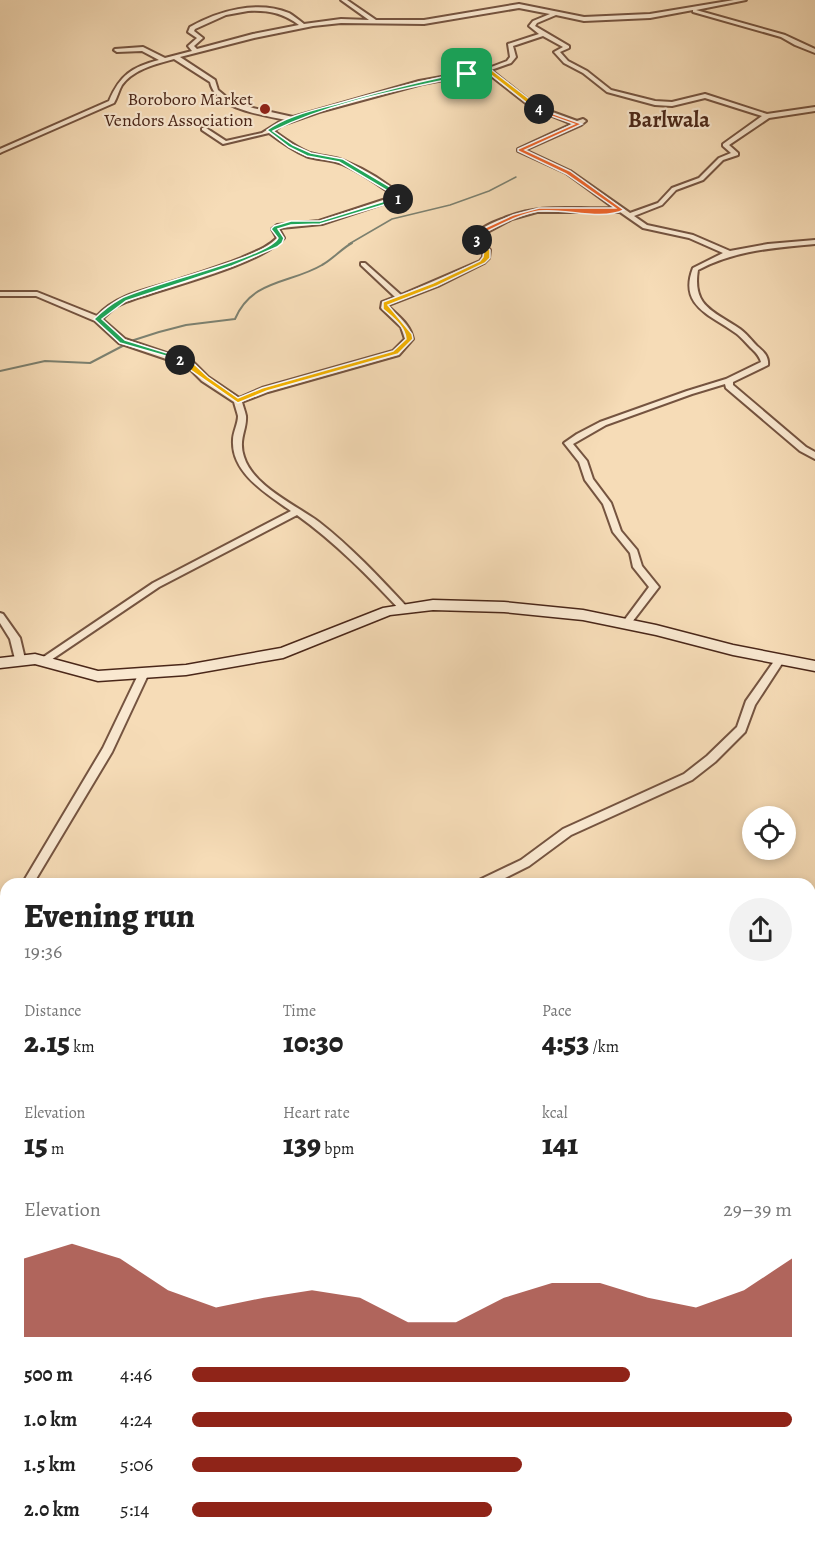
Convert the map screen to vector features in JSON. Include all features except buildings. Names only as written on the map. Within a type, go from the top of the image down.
[{"type":"street","points":[[240,0],[251,8]]},
{"type":"street","points":[[344,0],[374,21]]},
{"type":"street","points":[[518,0],[556,13],[593,19],[692,11],[743,0]]},
{"type":"street","points":[[0,151],[112,102],[119,85],[138,68],[195,51],[303,26],[341,21],[424,22],[515,6],[531,6]]},
{"type":"street","points":[[195,51],[191,46],[200,38],[191,32],[192,28],[208,20],[251,8],[283,12],[303,26]]},
{"type":"street","points":[[692,11],[783,36],[815,51]]},
{"type":"street","points":[[556,13],[535,22],[532,26],[567,47],[557,52],[563,60],[613,92],[668,104],[693,97],[708,96],[767,116]]},
{"type":"street","points":[[204,129],[223,143],[260,135],[293,118],[421,82],[487,70],[509,62],[513,57],[510,45],[543,34]]},
{"type":"street","points":[[117,50],[143,49],[164,60]]},
{"type":"street","points":[[175,57],[213,81],[215,90],[222,97],[265,114],[293,118]]},
{"type":"street","points":[[487,70],[534,107],[581,123],[520,150],[568,172],[638,223],[652,230],[691,236],[728,253]]},
{"type":"street","points":[[629,216],[660,204],[674,189],[701,179],[722,159],[736,154],[725,145],[740,132],[767,116],[815,109]]},
{"type":"street","points":[[98,319],[123,300],[230,264],[275,246],[281,238],[276,227],[291,223],[320,223],[400,197],[352,167],[334,159],[309,155],[291,146],[269,130]]},
{"type":"street","points":[[0,142],[8,147]]},
{"type":"street","points":[[238,401],[265,390],[396,353],[409,339],[409,334],[397,318],[385,308],[385,304],[482,262],[486,258],[487,250],[477,241],[476,235],[515,217],[547,209],[621,210]]},
{"type":"street","points":[[626,624],[654,587],[638,567],[634,552],[617,532],[607,503],[590,480],[584,461],[568,443],[589,429],[690,391],[729,381],[765,363],[764,358],[742,334],[707,312],[693,295],[691,284],[695,269],[712,258],[728,253],[759,247],[815,243]]},
{"type":"street","points":[[363,264],[399,297]]},
{"type":"street","points":[[0,294],[37,294],[98,319],[122,341],[190,364],[205,379],[238,401],[242,417],[237,440],[240,458],[262,488],[298,511],[374,577],[403,608]]},
{"type":"street","points":[[729,381],[729,386],[740,397],[802,449],[815,456]]},
{"type":"street","points":[[45,660],[156,585],[298,511]]},
{"type":"street","points":[[0,663],[20,659],[45,660],[98,676],[143,675],[206,667],[283,653],[364,619],[403,608],[434,605],[504,607],[583,615],[815,666]]},
{"type":"street","points":[[0,616],[15,638],[20,659]]},
{"type":"street","points":[[494,878],[525,863],[567,832],[688,777],[711,759],[741,729],[750,704],[780,659]]},
{"type":"street","points":[[31,878],[108,749],[143,675]]},
{"type":"waterway","points":[[349,244],[392,219],[450,205],[489,191],[516,177]]},
{"type":"waterway","points":[[0,371],[45,361],[90,363],[134,340],[159,332],[186,325],[235,319],[251,296],[273,284],[322,265],[352,243]]},
{"type":"place","name":"Boroboro Market Vendors Association","points":[[265,109]]},
{"type":"district","name":"Barlwala","points":[[669,119]]},
{"type":"route","points":[[487,70],[534,107],[579,124],[520,150],[568,172],[621,210],[539,210],[525,213],[479,233],[476,238],[488,253],[482,262],[385,304],[385,308],[397,318],[409,334],[409,339],[396,353],[265,390],[238,401],[205,379],[190,364],[122,341],[98,319],[123,300],[184,278],[205,273],[275,246],[281,238],[276,227],[291,223],[301,225],[320,223],[374,204],[398,199],[400,196],[368,175],[340,161],[309,155],[291,146],[269,130],[293,118],[317,111],[385,94],[421,82],[467,74],[487,70]]}]
